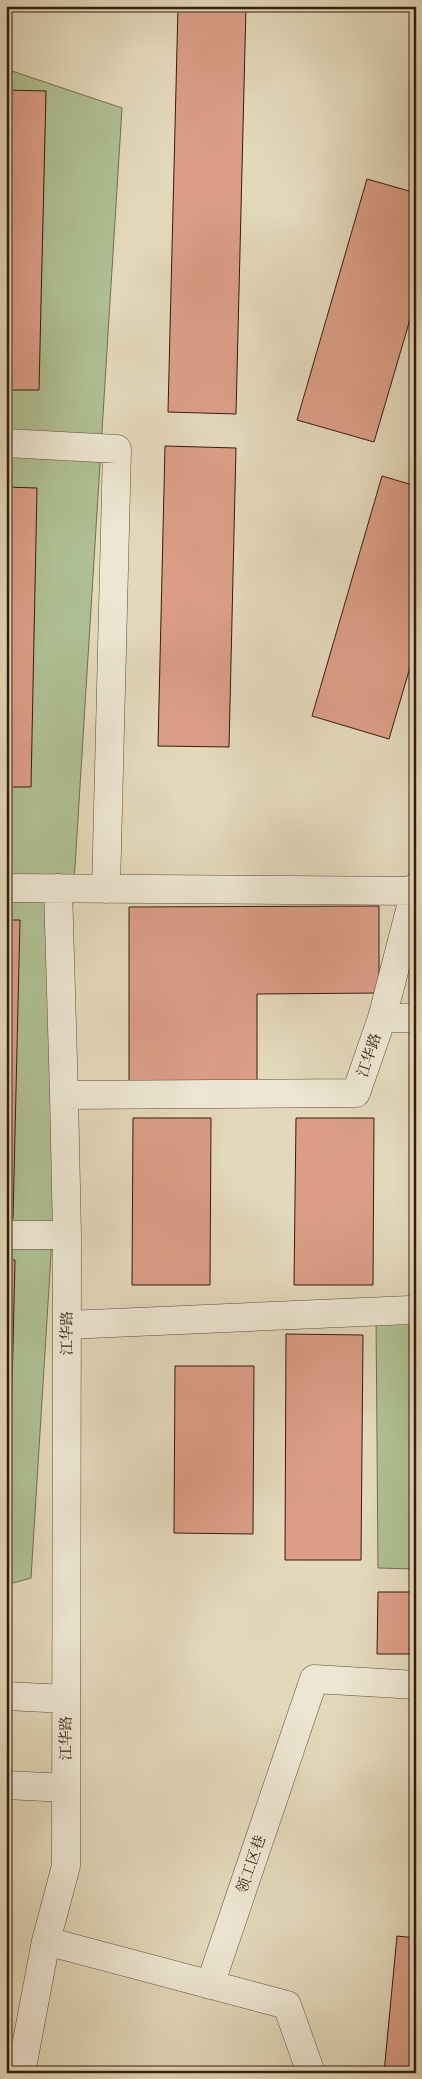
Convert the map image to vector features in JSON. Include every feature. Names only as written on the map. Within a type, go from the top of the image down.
[{"type":"street","points":[[6,443],[117,449],[106,888]]},
{"type":"street","points":[[6,888],[415,889]]},
{"type":"street","points":[[58,888],[64,1095]]},
{"type":"street","name":"江华路","points":[[21,2073],[46,1941],[66,1866],[67,1235],[64,1095],[356,1093],[382,1018],[415,889]]},
{"type":"street","points":[[382,1018],[416,1018]]},
{"type":"street","points":[[6,1235],[67,1235]]},
{"type":"street","points":[[67,1325],[410,1310],[416,1313]]},
{"type":"street","name":"领工区巷","points":[[210,1984],[314,1678],[416,1685]]},
{"type":"street","points":[[6,1696],[66,1699]]},
{"type":"street","points":[[6,1785],[66,1788]]},
{"type":"street","points":[[46,1941],[287,2005],[311,2073]]},
{"type":"green space","points":[[6,69],[122,108],[31,1578],[6,1585]]},
{"type":"green space","points":[[376,1312],[416,1313],[416,1569],[378,1568]]},
{"type":"building","points":[[178,6],[246,6],[236,414],[168,412]]},
{"type":"building","points":[[6,90],[46,91],[39,390],[6,390]]},
{"type":"building","points":[[367,179],[416,193],[416,299],[374,442],[297,420]]},
{"type":"building","points":[[416,432],[416,452],[411,450]]},
{"type":"building","points":[[165,446],[236,448],[229,747],[158,746]]},
{"type":"building","points":[[382,476],[416,486],[416,647],[389,739],[312,716]]},
{"type":"building","points":[[6,487],[37,488],[31,787],[6,787]]},
{"type":"building","points":[[379,906],[379,993],[257,994],[257,1085],[129,1086],[129,907]]},
{"type":"building","points":[[6,920],[20,920],[13,1219],[6,1219]]},
{"type":"building","points":[[133,1118],[211,1118],[210,1285],[132,1285]]},
{"type":"building","points":[[296,1118],[374,1118],[373,1285],[294,1285]]},
{"type":"building","points":[[6,1260],[15,1260],[8,1559],[6,1559]]},
{"type":"building","points":[[286,1334],[363,1335],[361,1560],[285,1560]]},
{"type":"building","points":[[175,1366],[254,1366],[253,1534],[174,1533]]},
{"type":"building","points":[[378,1592],[416,1592],[416,1654],[377,1654]]},
{"type":"building","points":[[397,1936],[416,1938],[416,2073],[384,2073]]}]
